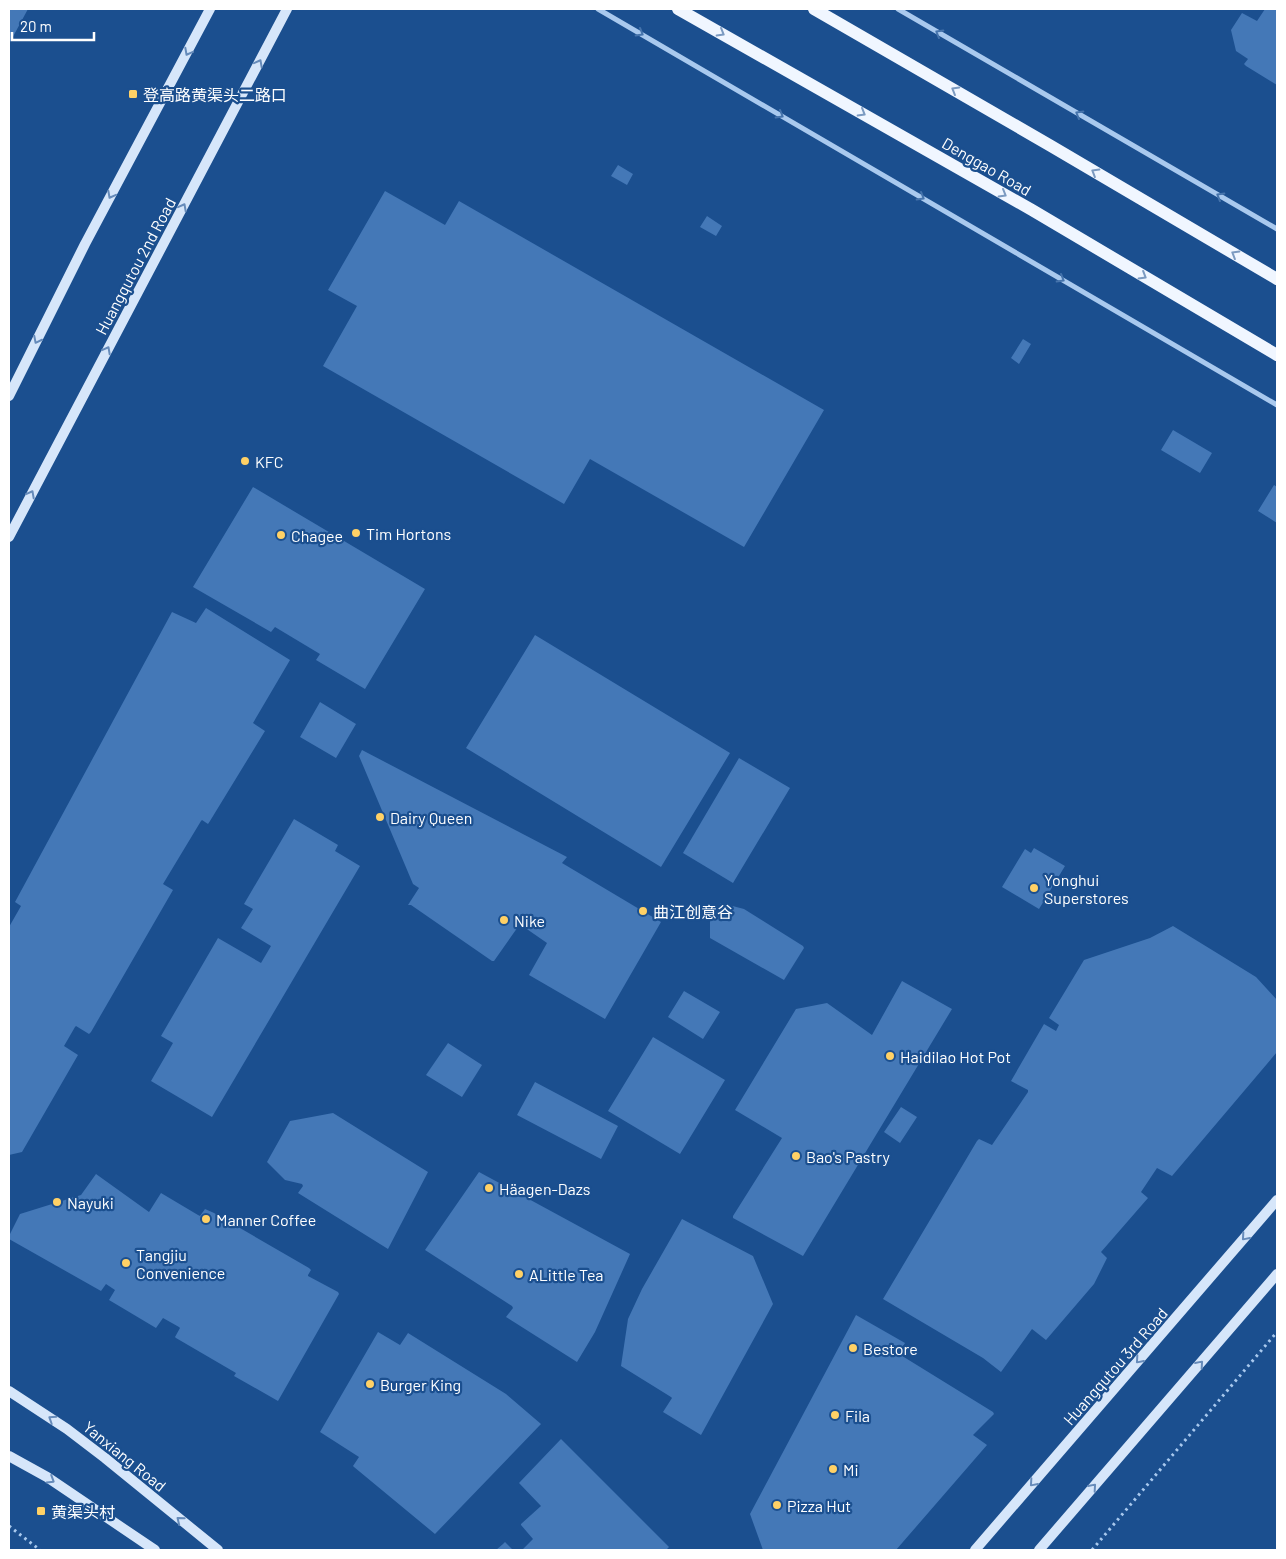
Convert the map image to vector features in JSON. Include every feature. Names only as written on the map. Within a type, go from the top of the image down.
[{"type":"main road","points":[[9,396],[85,244],[210,9]]},
{"type":"main road","name":"Huangqutou 2nd Road","points":[[9,537],[287,9]]},
{"type":"main road","name":"Denggao Road","points":[[678,9],[1023,205],[1277,355]]},
{"type":"main road","points":[[814,9],[1277,279]]},
{"type":"main road","name":"Huangqutou 3rd Road","points":[[975,1550],[1277,1200]]},
{"type":"main road","points":[[1039,1550],[1277,1274]]},
{"type":"main road","name":"Yanxiang Road","points":[[9,1391],[74,1434],[218,1550]]},
{"type":"main road","points":[[9,1456],[47,1477],[155,1550]]},
{"type":"street","points":[[598,9],[1277,404]]},
{"type":"street","points":[[898,9],[1277,229]]},
{"type":"path","points":[[1092,1550],[1277,1332]]},
{"type":"path","points":[[9,1526],[40,1550]]},
{"type":"building","points":[[9,9],[28,9],[9,44]]},
{"type":"building","points":[[1265,9],[1277,9],[1277,85],[1244,64],[1248,59],[1236,51],[1231,30],[1242,13],[1257,21]]},
{"type":"building","points":[[618,165],[633,174],[627,185],[611,176]]},
{"type":"building","points":[[385,191],[445,225],[459,201],[824,410],[744,547],[590,459],[564,504],[323,366],[357,306],[328,290]]},
{"type":"building","points":[[707,216],[722,226],[716,236],[700,227]]},
{"type":"building","points":[[1023,339],[1031,344],[1019,364],[1011,358]]},
{"type":"building","points":[[1173,430],[1212,453],[1200,473],[1161,450]]},
{"type":"building","points":[[1274,485],[1277,487],[1277,523],[1258,511]]},
{"type":"building","points":[[253,487],[425,589],[365,689],[316,660],[320,654],[275,627],[271,632],[193,587]]},
{"type":"building","points":[[206,608],[290,660],[253,723],[265,731],[208,824],[201,821],[163,884],[173,890],[91,1032],[89,1034],[75,1027],[64,1046],[78,1055],[22,1152],[9,1155],[9,927],[21,906],[15,902],[172,612],[196,623]]},
{"type":"building","points":[[535,635],[730,753],[661,867],[466,748]]},
{"type":"building","points":[[320,702],[356,724],[336,758],[300,737]]},
{"type":"building","points":[[362,750],[567,857],[562,863],[661,922],[605,1019],[529,975],[547,943],[520,924],[494,961],[492,961],[411,905],[408,905],[419,888],[413,884],[359,756]]},
{"type":"building","points":[[739,758],[790,788],[733,883],[683,853]]},
{"type":"building","points":[[294,819],[338,845],[335,851],[360,866],[212,1117],[151,1081],[173,1043],[161,1036],[218,938],[261,963],[271,946],[241,928],[253,909],[244,904]]},
{"type":"building","points":[[1034,848],[1065,866],[1039,909],[1002,887],[1025,849],[1031,853]]},
{"type":"building","points":[[721,903],[744,909],[803,946],[804,948],[784,980],[710,938],[710,919]]},
{"type":"building","points":[[1173,926],[1256,977],[1277,1000],[1277,1052],[1172,1176],[1157,1168],[1141,1192],[1148,1198],[1101,1252],[1107,1258],[1094,1284],[1046,1340],[1032,1329],[1001,1372],[983,1358],[883,1299],[977,1141],[979,1139],[992,1145],[1028,1092],[1028,1090],[1011,1081],[1044,1024],[1056,1031],[1059,1025],[1049,1018],[1084,960],[1150,938]]},
{"type":"building","points":[[902,981],[952,1009],[803,1256],[733,1218],[782,1138],[735,1110],[796,1009],[827,1003],[872,1035]]},
{"type":"building","points":[[684,991],[720,1012],[703,1039],[668,1017]]},
{"type":"building","points":[[653,1037],[725,1080],[680,1154],[608,1111]]},
{"type":"building","points":[[448,1043],[482,1065],[462,1097],[426,1075]]},
{"type":"building","points":[[535,1082],[618,1126],[601,1159],[517,1115]]},
{"type":"building","points":[[901,1107],[917,1117],[900,1143],[884,1132]]},
{"type":"building","points":[[333,1113],[428,1172],[388,1249],[298,1193],[303,1186],[302,1184],[285,1180],[267,1162],[290,1121]]},
{"type":"building","points":[[479,1172],[630,1254],[595,1332],[577,1362],[506,1317],[513,1308],[512,1306],[425,1250]]},
{"type":"building","points":[[96,1174],[149,1212],[161,1193],[200,1216],[205,1209],[214,1213],[309,1268],[311,1270],[308,1276],[338,1292],[339,1294],[278,1401],[234,1376],[236,1373],[176,1338],[179,1327],[163,1318],[156,1328],[109,1300],[115,1290],[106,1284],[101,1291],[9,1239],[20,1214],[81,1195]]},
{"type":"building","points":[[682,1219],[753,1256],[773,1304],[701,1435],[663,1412],[671,1397],[621,1366],[628,1319],[642,1289]]},
{"type":"building","points":[[856,1315],[905,1343],[899,1354],[993,1412],[994,1414],[973,1435],[987,1445],[896,1550],[763,1550],[750,1514]]},
{"type":"building","points":[[378,1332],[400,1345],[408,1333],[506,1394],[541,1424],[435,1534],[353,1466],[359,1457],[320,1432]]},
{"type":"building","points":[[561,1439],[669,1547],[666,1550],[522,1550],[533,1539],[521,1524],[541,1506],[519,1483]]},
{"type":"building","points":[[505,1542],[513,1550],[496,1550],[503,1544]]},
{"type":"place","name":"登高路黄渠头二路口","points":[[133,94]]},
{"type":"place","name":"KFC","points":[[245,461]]},
{"type":"place","name":"Tim Hortons","points":[[356,533]]},
{"type":"place","name":"Chagee","points":[[281,535]]},
{"type":"place","name":"Dairy Queen","points":[[380,817]]},
{"type":"place","name":"Yonghui Superstores","points":[[1034,888]]},
{"type":"place","name":"曲江创意谷","points":[[643,911]]},
{"type":"place","name":"Nike","points":[[504,920]]},
{"type":"place","name":"Haidilao Hot Pot","points":[[890,1056]]},
{"type":"place","name":"Bao's Pastry","points":[[796,1156]]},
{"type":"place","name":"Häagen-Dazs","points":[[489,1188]]},
{"type":"place","name":"Nayuki","points":[[57,1202]]},
{"type":"place","name":"Manner Coffee","points":[[206,1219]]},
{"type":"place","name":"Tangjiu Convenience","points":[[126,1263]]},
{"type":"place","name":"ALittle Tea","points":[[519,1274]]},
{"type":"place","name":"Bestore","points":[[853,1348]]},
{"type":"place","name":"Burger King","points":[[370,1384]]},
{"type":"place","name":"Fila","points":[[835,1415]]},
{"type":"place","name":"Mi","points":[[833,1469]]},
{"type":"place","name":"Pizza Hut","points":[[777,1505]]},
{"type":"place","name":"黄渠头村","points":[[41,1511]]}]
